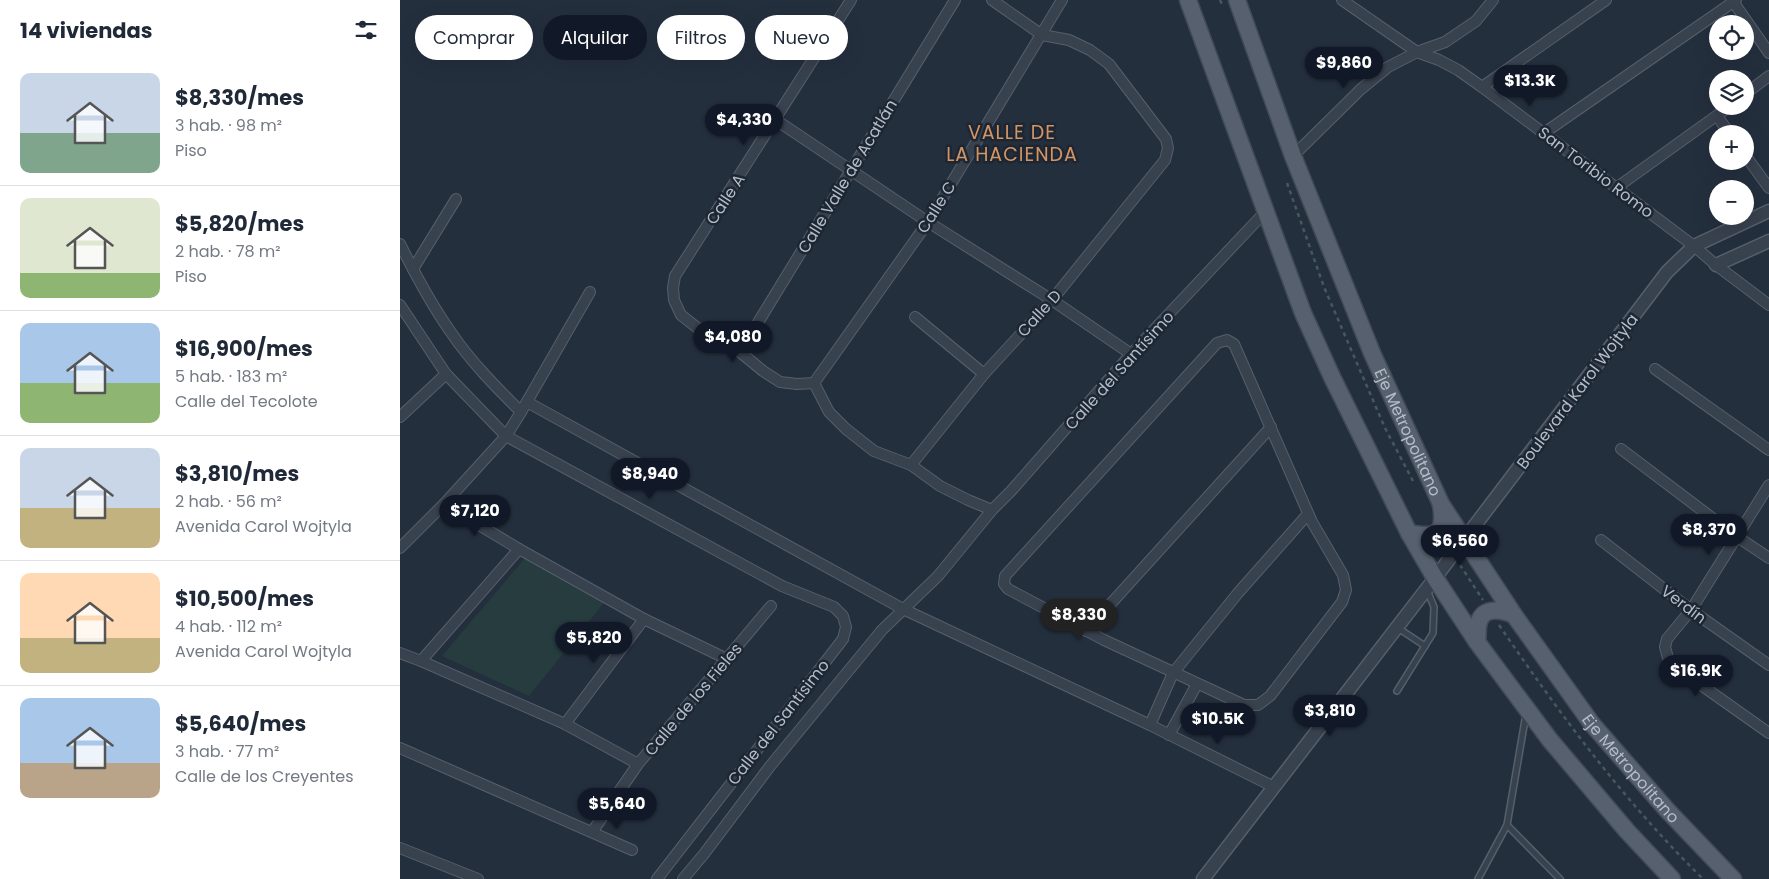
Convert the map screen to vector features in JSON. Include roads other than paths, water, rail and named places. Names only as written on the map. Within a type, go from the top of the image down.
[{"type":"main road","points":[[1188,0],[1303,313],[1409,533],[1431,584],[1550,740],[1672,879]]},
{"type":"main road","name":"Eje Metropolitano","points":[[1237,0],[1293,156],[1372,353],[1440,504],[1514,615],[1592,724],[1667,810],[1734,879]]},
{"type":"main road","points":[[1409,533],[1426,536],[1438,531],[1443,516],[1440,504]]},
{"type":"main road","points":[[1477,642],[1479,622],[1485,614],[1496,610],[1514,615]]},
{"type":"street","name":"Calle A","points":[[740,352],[714,341],[681,315],[674,300],[672,288],[675,276],[851,0]]},
{"type":"street","name":"Calle Valle de Acatlán","points":[[740,352],[955,0]]},
{"type":"street","points":[[992,0],[1042,35]]},
{"type":"street","name":"Calle C","points":[[814,382],[928,222],[1062,0]]},
{"type":"street","name":"San Toribio Romo","points":[[1342,0],[1417,52],[1439,60],[1458,70],[1482,87],[1694,246],[1769,305]]},
{"type":"street","points":[[1482,87],[1606,0]]},
{"type":"street","points":[[1544,133],[1734,1],[1769,53]]},
{"type":"street","points":[[1293,156],[1361,89],[1388,67],[1417,52],[1445,42],[1476,21],[1488,2]]},
{"type":"street","name":"Calle D","points":[[911,465],[984,374],[1052,300],[1165,160],[1168,148],[1166,139],[1109,64],[1090,50],[1069,40],[1042,35]]},
{"type":"street","points":[[1754,87],[1769,76]]},
{"type":"street","points":[[1616,188],[1717,116],[1724,125]]},
{"type":"street","points":[[776,120],[928,222],[1052,300],[1131,354]]},
{"type":"street","points":[[1754,167],[1769,188]]},
{"type":"street","points":[[413,269],[456,199]]},
{"type":"street","name":"Boulevard Karol Wojtyla","points":[[1203,879],[1431,584],[1667,272],[1694,246],[1769,211]]},
{"type":"street","name":"Calle del Santísimo","points":[[683,879],[771,765],[882,630],[938,576],[992,510],[1017,485],[1131,354],[1265,212]]},
{"type":"street","points":[[1716,265],[1769,241]]},
{"type":"street","points":[[400,244],[450,332],[486,377],[521,412]]},
{"type":"street","points":[[400,548],[444,504],[506,436],[590,292]]},
{"type":"street","name":"Calle del Santísimo","points":[[400,305],[446,374],[506,436],[782,586],[834,607],[843,616],[846,627],[843,639],[657,879]]},
{"type":"street","points":[[915,317],[984,374]]},
{"type":"street","points":[[1226,340],[1234,344],[1308,514],[1343,575],[1346,590],[1342,602],[1270,696],[1258,705],[1244,705],[1173,673],[1086,631],[1008,589],[1004,584],[1005,576],[1216,343],[1226,340]]},
{"type":"street","points":[[740,352],[763,372],[780,382],[797,384],[814,382],[828,412],[874,451],[911,465],[940,486],[992,510]]},
{"type":"street","points":[[1655,369],[1769,450]]},
{"type":"street","points":[[400,417],[446,374]]},
{"type":"street","points":[[527,402],[903,609],[1150,725],[1274,787]]},
{"type":"street","points":[[1086,631],[1271,426]]},
{"type":"street","points":[[1621,450],[1736,536],[1769,558]]},
{"type":"street","points":[[1769,486],[1690,610],[1667,639],[1665,647],[1668,658],[1676,668],[1769,733]]},
{"type":"street","points":[[444,504],[519,549],[644,619],[727,659]]},
{"type":"street","points":[[1150,725],[1173,673],[1238,593],[1308,514]]},
{"type":"street","name":"Verdín","points":[[1601,540],[1690,610],[1769,665]]},
{"type":"street","points":[[421,661],[519,549]]},
{"type":"street","name":"Calle de los Fieles","points":[[618,793],[638,764],[771,606]]},
{"type":"street","points":[[565,724],[644,619]]},
{"type":"street","points":[[400,653],[565,724],[638,764]]},
{"type":"street","points":[[1170,735],[1197,684]]},
{"type":"street","points":[[400,748],[632,850]]},
{"type":"street","points":[[592,832],[606,812]]},
{"type":"street","points":[[400,848],[478,879]]},
{"type":"lane","points":[[1397,691],[1433,633],[1434,607],[1431,584]]},
{"type":"lane","points":[[1397,628],[1425,646]]},
{"type":"lane","points":[[1478,879],[1507,824],[1526,708]]},
{"type":"lane","points":[[1507,824],[1560,879]]},
{"type":"district","name":"VALLE DE LA HACIENDA","points":[[1012,143]]}]
